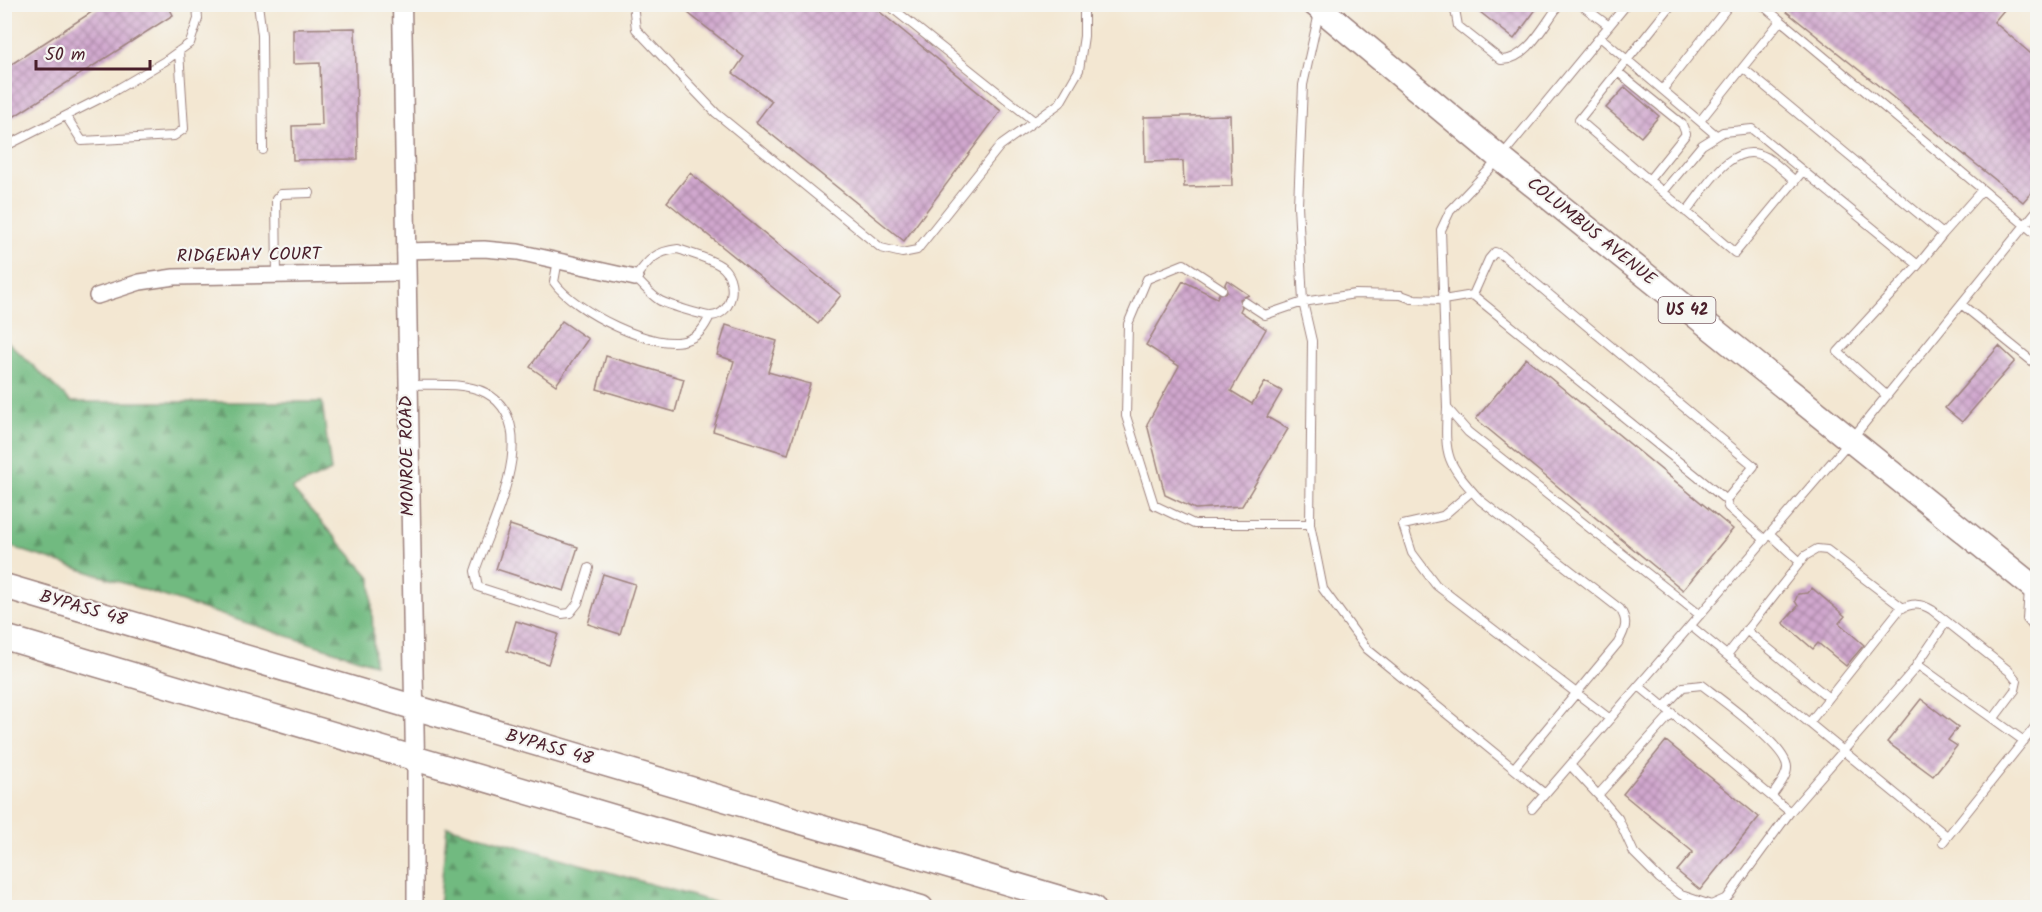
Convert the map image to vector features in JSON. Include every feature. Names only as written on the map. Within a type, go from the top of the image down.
[{"type":"main road","name":"COLUMBUS AVENUE","points":[[1317,6],[1500,158],[2033,588]]},
{"type":"main road","name":"BYPASS 48","points":[[4,586],[1093,908]]},
{"type":"main road","points":[[4,637],[921,908]]},
{"type":"street","name":"MONROE ROAD","points":[[402,4],[415,758],[415,908]]},
{"type":"street","points":[[405,251],[484,249],[558,259],[635,278]]},
{"type":"street","name":"RIDGEWAY COURT","points":[[97,296],[141,282],[174,277],[405,273]]},
{"type":"lane","points":[[10,144],[109,94],[190,43],[198,19],[197,4]]},
{"type":"lane","points":[[258,4],[262,35],[263,150]]},
{"type":"lane","points":[[633,4],[636,29],[716,113],[881,248],[902,253],[917,250],[1000,146],[1060,103],[1079,70],[1084,36],[1084,4]]},
{"type":"lane","points":[[887,4],[1034,121]]},
{"type":"lane","points":[[1454,4],[1458,26],[1501,60],[1508,60],[1524,50],[1560,4]]},
{"type":"lane","points":[[1580,4],[1609,26]]},
{"type":"lane","points":[[1514,768],[1618,643],[1626,630],[1626,617],[1620,609],[1480,500],[1451,467],[1445,445],[1447,408],[1441,231],[1450,211],[1500,158],[1627,4]]},
{"type":"lane","points":[[1672,4],[1580,120],[1735,253],[1802,172]]},
{"type":"lane","points":[[1663,89],[1730,4]]},
{"type":"lane","points":[[1761,4],[2037,236]]},
{"type":"lane","points":[[1317,6],[1303,85],[1298,205],[1303,302],[1312,341],[1310,524],[1323,589],[1367,649],[1545,794]]},
{"type":"lane","points":[[1700,121],[1780,21]]},
{"type":"lane","points":[[1600,37],[1716,135]]},
{"type":"lane","points":[[66,116],[82,141],[174,136],[184,129],[179,51]]},
{"type":"lane","points":[[1743,68],[1943,234]]},
{"type":"lane","points":[[1618,72],[1682,124],[1686,134],[1649,180]]},
{"type":"lane","points":[[1663,192],[1702,145],[1716,135],[1723,132],[1752,129],[1918,265]]},
{"type":"lane","points":[[1686,212],[1732,156],[1748,152],[1766,157],[1795,181]]},
{"type":"lane","points":[[1886,394],[1838,352],[1983,190]]},
{"type":"lane","points":[[277,275],[276,199],[281,194],[310,192]]},
{"type":"lane","points":[[1532,809],[1850,441],[2037,209]]},
{"type":"lane","points":[[678,249],[721,266],[730,275],[734,286],[722,312],[710,316],[660,301],[635,278],[648,260],[662,250],[678,249]]},
{"type":"lane","points":[[1473,295],[1489,259],[1495,252],[1502,255],[1754,466],[1726,500]]},
{"type":"lane","points":[[558,259],[554,282],[560,291],[599,321],[654,338],[688,340],[704,329],[710,316]]},
{"type":"lane","points":[[1222,289],[1184,264],[1147,279],[1128,324],[1126,416],[1155,505],[1194,524],[1310,524]]},
{"type":"lane","points":[[1245,303],[1265,315],[1303,302],[1355,294],[1401,295],[1412,299],[1443,300],[1473,295],[1726,500],[1728,507],[1800,562]]},
{"type":"lane","points":[[1961,304],[2037,366]]},
{"type":"lane","points":[[407,385],[448,386],[485,393],[502,408],[513,427],[514,442],[507,483],[475,572],[478,587],[562,614],[570,614],[578,603],[589,568]]},
{"type":"lane","points":[[1447,408],[1468,432],[1700,615]]},
{"type":"lane","points":[[1472,491],[1443,516],[1403,525],[1412,553],[1436,585],[1610,719]]},
{"type":"lane","points":[[1727,655],[1800,562],[1817,549],[1827,550],[1903,608]]},
{"type":"lane","points":[[2033,588],[2027,619],[2037,632]]},
{"type":"lane","points":[[1809,723],[1903,608],[1909,605],[1923,605],[2009,671],[2017,681],[2015,690],[1994,718]]},
{"type":"lane","points":[[1570,765],[1618,818],[1634,854],[1681,895],[1712,905],[1727,898],[1790,812],[1916,666],[1946,622]]},
{"type":"lane","points":[[1691,626],[1844,751],[1945,839],[2037,723]]},
{"type":"lane","points":[[1746,630],[1829,698]]},
{"type":"lane","points":[[1916,666],[1922,666],[2024,741]]},
{"type":"lane","points":[[1665,707],[1683,687],[1702,685],[1775,744],[1787,759],[1788,770],[1772,796]]},
{"type":"lane","points":[[1639,686],[1790,812]]},
{"type":"lane","points":[[1598,795],[1672,713]]},
{"type":"green space","points":[[5,339],[71,402],[322,402],[331,471],[292,489],[371,578],[374,664],[5,545]]},
{"type":"green space","points":[[447,826],[731,907],[439,907]]},
{"type":"building","points":[[104,4],[167,4],[173,15],[4,123],[4,69]]},
{"type":"building","points":[[693,4],[870,4],[1001,111],[904,241],[756,122],[772,101],[733,73],[744,57],[688,13]]},
{"type":"building","points":[[1470,4],[1540,4],[1514,39]]},
{"type":"building","points":[[1777,4],[2009,4],[1994,22],[2037,59],[2037,186],[2023,202]]},
{"type":"building","points":[[355,28],[358,159],[293,160],[292,126],[322,125],[320,63],[293,64],[293,29]]},
{"type":"building","points":[[1625,87],[1659,116],[1641,137],[1606,108]]},
{"type":"building","points":[[1230,115],[1232,186],[1184,187],[1183,161],[1145,162],[1144,117]]},
{"type":"building","points":[[690,173],[841,295],[818,324],[667,202]]},
{"type":"building","points":[[1227,280],[1249,295],[1240,299],[1242,307],[1240,311],[1266,329],[1231,391],[1252,404],[1265,382],[1282,391],[1267,417],[1288,429],[1242,506],[1195,509],[1165,495],[1147,424],[1179,366],[1146,345],[1183,281],[1217,298],[1219,294],[1227,292],[1225,284]]},
{"type":"building","points":[[562,321],[588,339],[556,385],[530,367]]},
{"type":"building","points":[[726,325],[777,341],[768,372],[810,384],[788,454],[713,431],[734,361],[717,355]]},
{"type":"building","points":[[1999,346],[2015,361],[1962,422],[1945,408]]},
{"type":"building","points":[[606,356],[684,379],[675,412],[597,389]]},
{"type":"building","points":[[1526,358],[1733,529],[1683,590],[1476,419]]},
{"type":"building","points":[[510,525],[578,547],[564,591],[496,569]]},
{"type":"building","points":[[603,574],[635,584],[620,634],[588,624]]},
{"type":"building","points":[[1812,588],[1845,616],[1839,623],[1864,645],[1846,666],[1818,643],[1813,649],[1783,623],[1798,606],[1795,601],[1798,594],[1808,593]]},
{"type":"building","points":[[516,621],[558,634],[548,664],[507,651]]},
{"type":"building","points":[[1921,699],[1958,727],[1948,740],[1957,746],[1933,776],[1887,742]]},
{"type":"building","points":[[1666,741],[1759,817],[1700,890],[1677,871],[1693,852],[1623,794]]}]
